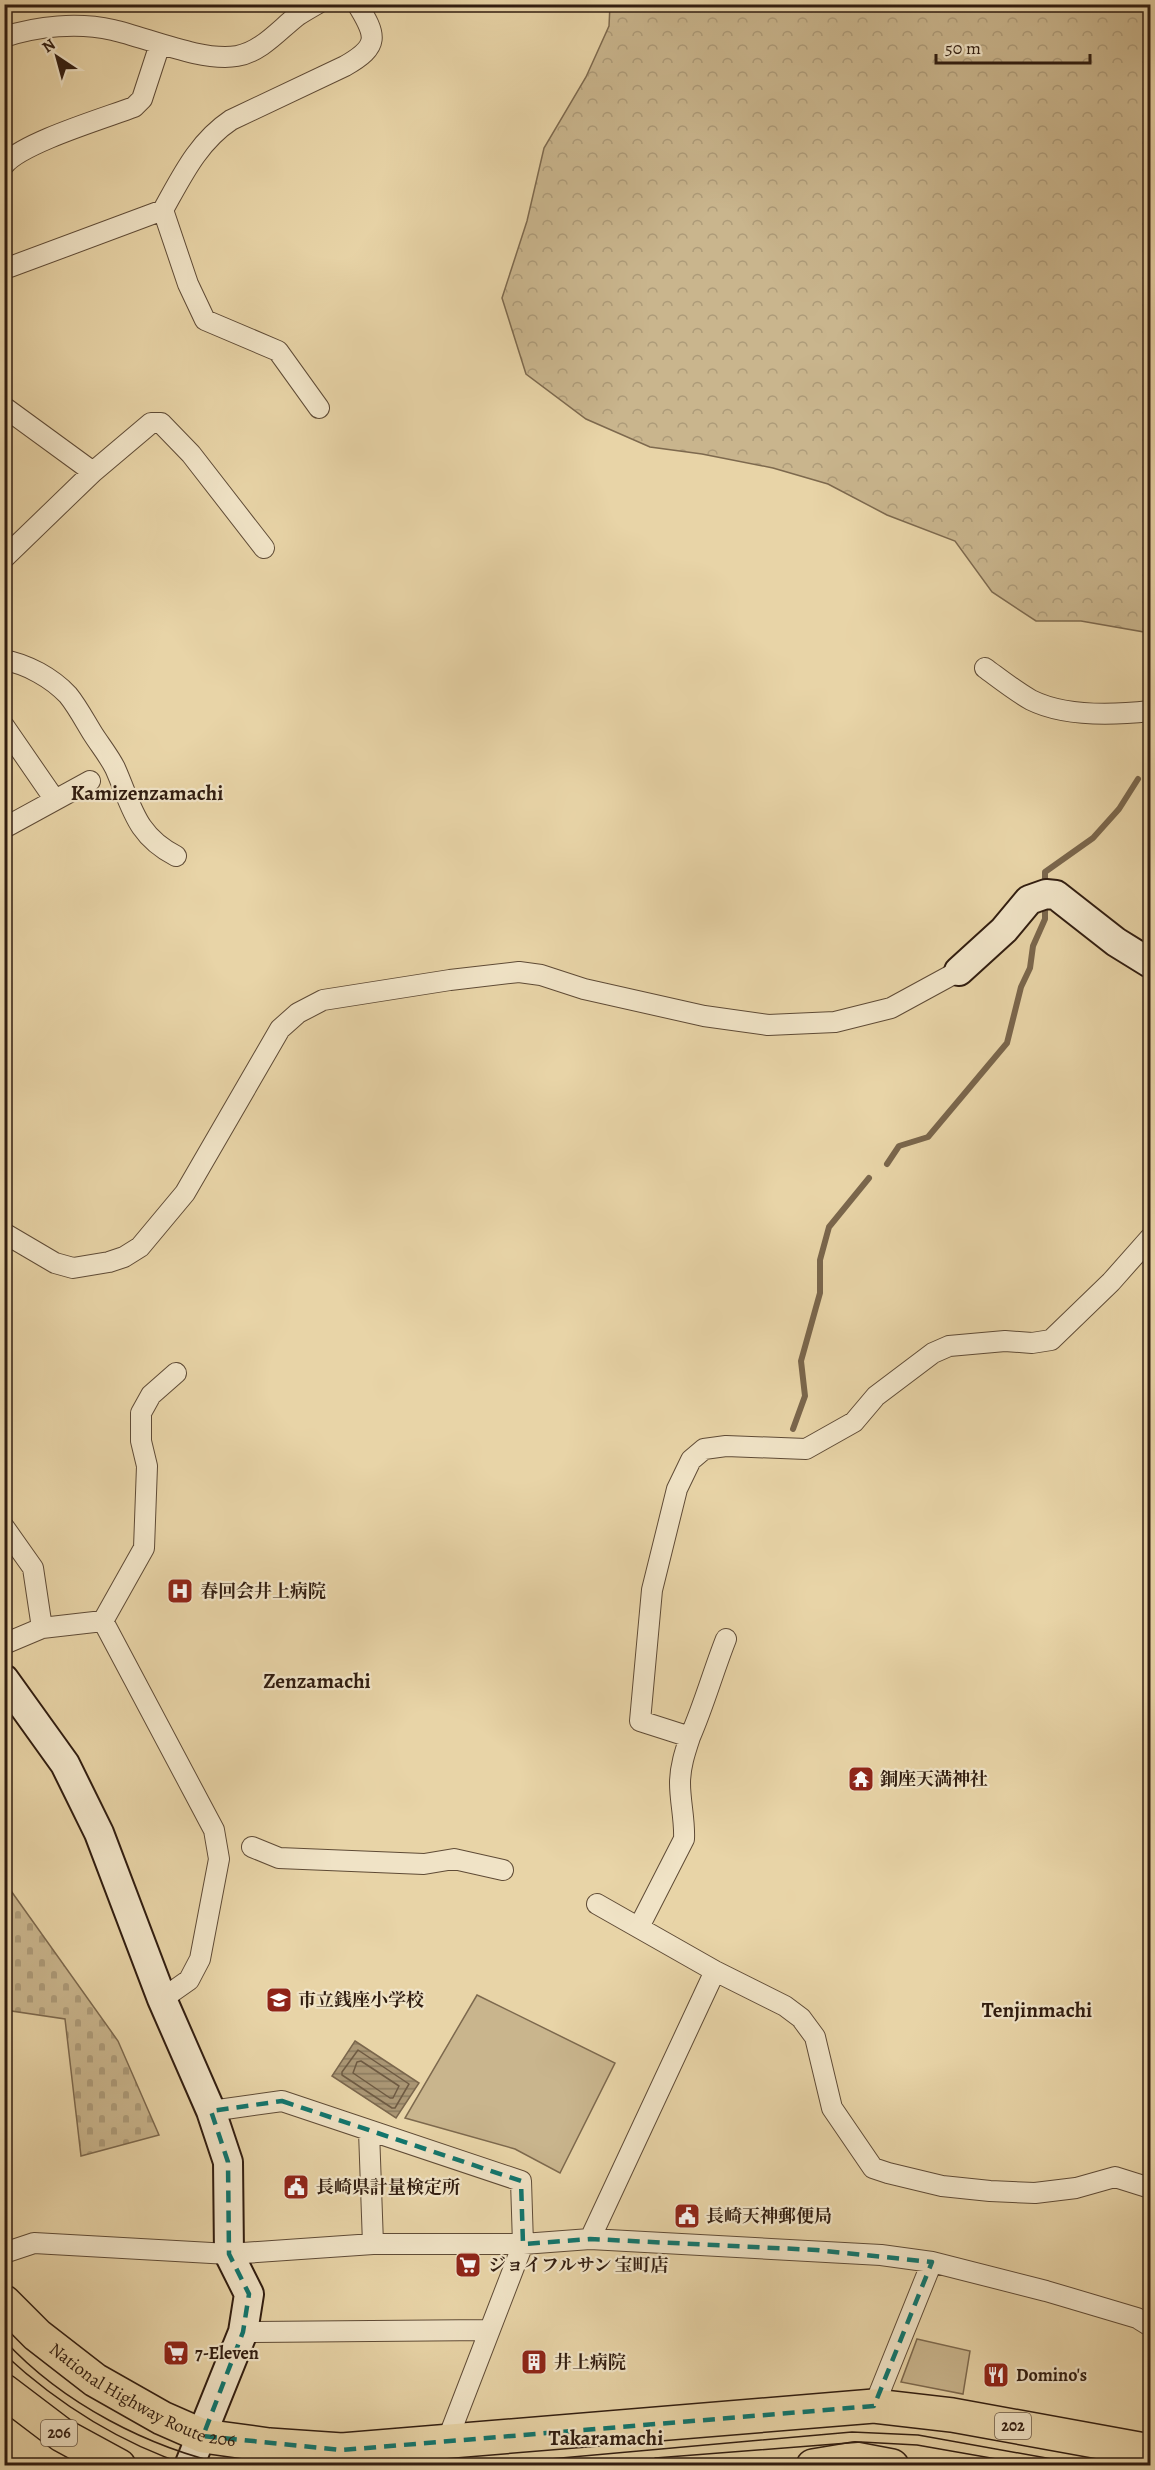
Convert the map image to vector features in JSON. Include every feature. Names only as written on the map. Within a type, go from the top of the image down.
[{"type":"highway","name":"National Highway Route 206","points":[[4,2302],[37,2335],[95,2380],[162,2418],[203,2436],[269,2445],[342,2450],[874,2406]]},
{"type":"highway","name":"206","points":[[4,2391],[62,2435],[119,2466]]},
{"type":"highway","name":"202","points":[[874,2406],[952,2415],[1150,2451]]},
{"type":"highway","points":[[851,2464],[874,2406]]},
{"type":"highway","points":[[813,2466],[851,2464],[892,2466]]},
{"type":"street","points":[[4,37],[28,29],[82,27],[111,30],[217,57],[238,56],[253,51],[298,15],[317,4]]},
{"type":"street","points":[[4,264],[10,267],[163,210],[186,169],[204,143],[217,130],[231,120],[360,58],[370,48],[373,37],[371,27],[357,4]]},
{"type":"street","points":[[4,165],[28,147],[134,106],[142,99],[160,44]]},
{"type":"street","points":[[163,210],[188,284],[205,320],[278,351],[319,408]]},
{"type":"street","points":[[4,407],[93,472]]},
{"type":"street","points":[[4,558],[93,472],[151,423],[161,423],[191,454],[264,548]]},
{"type":"street","points":[[4,660],[21,663],[68,695],[114,767],[127,802],[144,833],[161,849],[176,856]]},
{"type":"street","points":[[986,668],[1033,701],[1056,708],[1112,713],[1150,711]]},
{"type":"street","points":[[4,726],[55,800]]},
{"type":"street","points":[[4,828],[90,781]]},
{"type":"street","points":[[4,1233],[55,1263],[73,1268],[109,1262],[124,1257],[140,1247],[185,1193],[280,1029],[298,1013],[322,1000],[519,972],[541,975],[584,989],[704,1016],[768,1025],[835,1022],[891,1008],[959,971],[1004,930],[1029,900],[1046,894],[1056,895],[1116,942],[1150,963]]},
{"type":"street","points":[[690,1737],[640,1720],[652,1590],[677,1489],[691,1460],[704,1449],[726,1446],[806,1449],[854,1422],[876,1396],[933,1353],[949,1346],[1005,1341],[1032,1343],[1051,1340],[1111,1282],[1150,1238]]},
{"type":"street","points":[[103,1621],[144,1548],[147,1466],[141,1441],[141,1413],[151,1395],[176,1373]]},
{"type":"street","points":[[4,1527],[33,1568],[42,1628]]},
{"type":"street","points":[[4,1644],[42,1628],[103,1621]]},
{"type":"street","points":[[103,1621],[214,1830],[219,1859],[200,1959],[189,1980],[162,1999]]},
{"type":"street","points":[[639,1927],[684,1839],[680,1782],[683,1757],[706,1701],[715,1666],[726,1639]]},
{"type":"street","points":[[4,1679],[65,1764],[99,1833],[162,1999],[211,2111],[228,2162],[229,2254],[249,2294],[243,2332],[189,2466]]},
{"type":"street","points":[[252,1847],[279,1858],[424,1864],[454,1859],[503,1870]]},
{"type":"street","points":[[597,1904],[715,1971],[785,2006],[801,2018],[815,2037],[832,2108],[873,2168],[888,2174],[942,2186],[990,2191],[1035,2193],[1076,2188],[1115,2177],[1150,2188]]},
{"type":"street","points":[[590,2239],[715,1971]]},
{"type":"street","points":[[211,2111],[282,2101],[521,2181],[522,2244],[447,2441]]},
{"type":"street","points":[[369,2131],[373,2244]]},
{"type":"street","points":[[4,2253],[34,2243],[229,2254],[373,2244],[522,2244],[590,2239],[830,2251],[932,2262],[1092,2304],[1137,2318],[1150,2326]]},
{"type":"street","points":[[874,2406],[932,2262]]},
{"type":"street","points":[[243,2332],[489,2330]]},
{"type":"highlighted area","points":[[282,2101],[521,2181],[523,2244],[590,2239],[816,2250],[932,2262],[874,2406],[342,2450],[203,2436],[243,2332],[249,2294],[229,2254],[228,2162],[211,2111]]},
{"type":"green space","points":[[610,5],[1150,5],[1150,633],[1081,621],[1036,621],[992,592],[955,541],[887,515],[828,484],[773,468],[702,454],[650,447],[586,419],[526,374],[502,298],[527,221],[544,148],[586,77],[609,26]]},
{"type":"green space","points":[[4,1881],[118,2041],[159,2135],[81,2156],[65,2019],[5,2010]]},
{"type":"green space","points":[[477,1995],[615,2063],[560,2173],[515,2149],[405,2118]]},
{"type":"green space","points":[[917,2339],[970,2351],[963,2394],[901,2382]]},
{"type":"water","points":[[355,2041],[419,2083],[396,2118],[332,2076]]},
{"type":"waterway","points":[[1045,879],[1045,872],[1093,838],[1119,809],[1138,779]]},
{"type":"waterway","points":[[887,1164],[899,1146],[928,1137],[1007,1043],[1021,987],[1030,968],[1033,946],[1045,919],[1045,908]]},
{"type":"waterway","points":[[793,1429],[805,1396],[801,1361],[820,1293],[820,1260],[829,1227],[869,1178]]},
{"type":"tram line","points":[[4,2340],[53,2384],[109,2420],[170,2448],[232,2466]]},
{"type":"tram line","points":[[4,2354],[46,2389],[91,2420],[139,2446],[190,2466]]},
{"type":"tram line","points":[[471,2466],[852,2432],[918,2435],[1091,2466]]},
{"type":"tram line","points":[[655,2458],[861,2442],[917,2445],[1036,2466]]},
{"type":"tram line","points":[[577,2466],[622,2461]]},
{"type":"place","name":"春回会井上病院","points":[[180,1591]]},
{"type":"place","name":"銅座天満神社","points":[[861,1779]]},
{"type":"place","name":"市立銭座小学校","points":[[279,2000]]},
{"type":"place","name":"長崎県計量検定所","points":[[296,2187]]},
{"type":"place","name":"長崎天神郵便局","points":[[687,2216]]},
{"type":"place","name":"ジョイフルサン 宝町店","points":[[468,2265]]},
{"type":"place","name":"7-Eleven","points":[[176,2353]]},
{"type":"place","name":"井上病院","points":[[534,2362]]},
{"type":"place","name":"Domino's","points":[[996,2375]]},
{"type":"district","name":"Kamizenzamachi","points":[[147,793]]},
{"type":"district","name":"Zenzamachi","points":[[317,1681]]},
{"type":"district","name":"Tenjinmachi","points":[[1037,2010]]},
{"type":"district","name":"Takaramachi","points":[[606,2438]]}]
